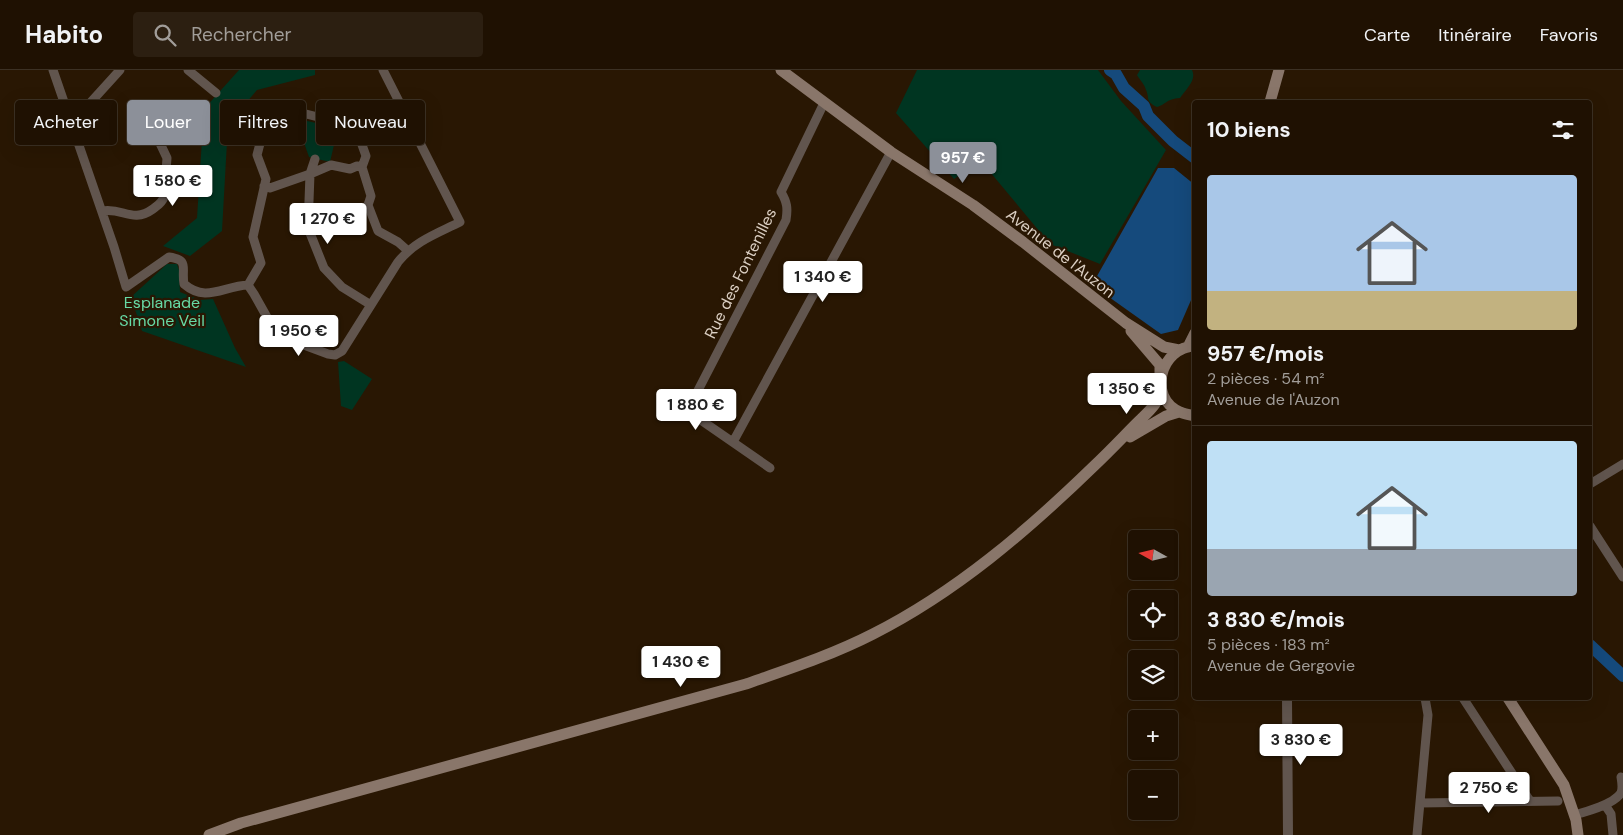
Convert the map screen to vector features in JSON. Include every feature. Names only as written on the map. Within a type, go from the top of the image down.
[{"type":"main road","name":"Avenue de l'Auzon","points":[[781,70],[891,152],[973,205],[1126,324]]},
{"type":"main road","points":[[1271,100],[1279,70]]},
{"type":"main road","points":[[1126,324],[1164,347],[1187,348]]},
{"type":"main road","points":[[1126,324],[1160,365],[1161,390],[1168,403],[1179,412],[1192,415]]},
{"type":"main road","points":[[1160,376],[1167,359],[1187,348]]},
{"type":"main road","points":[[209,835],[242,823],[746,684],[813,661],[873,634],[919,608],[974,572],[1051,507],[1110,451],[1156,403],[1161,390]]},
{"type":"main road","points":[[1110,451],[1138,431],[1166,416],[1179,412]]},
{"type":"main road","points":[[1509,700],[1564,785],[1574,815],[1578,835]]},
{"type":"street","points":[[53,70],[63,100]]},
{"type":"street","points":[[93,100],[120,70]]},
{"type":"street","points":[[248,286],[276,335],[335,355],[342,351],[407,250],[417,243],[460,222],[383,70]]},
{"type":"street","points":[[192,71],[216,93]]},
{"type":"street","name":"Rue des Fontenilles","points":[[733,442],[695,416],[692,412],[692,402],[786,220],[788,208],[780,192],[824,103]]},
{"type":"street","points":[[248,286],[261,263],[252,237],[266,179],[257,156],[264,128],[294,111],[356,128],[366,156],[362,167],[371,196],[368,205],[378,231],[398,242],[407,250]]},
{"type":"street","points":[[78,145],[126,287],[169,257],[182,260],[184,264],[184,284],[198,294],[206,294],[238,286],[248,286]]},
{"type":"street","points":[[102,211],[109,210],[139,216],[144,215],[162,202],[167,158],[160,145]]},
{"type":"street","points":[[770,468],[733,442],[891,152]]},
{"type":"street","points":[[315,160],[310,174],[308,228],[324,268],[342,287],[371,304]]},
{"type":"street","points":[[264,186],[270,188],[331,165],[350,169],[357,166],[362,167]]},
{"type":"street","points":[[1592,483],[1623,464]]},
{"type":"street","points":[[1592,529],[1623,577]]},
{"type":"street","points":[[1287,700],[1288,835]]},
{"type":"street","points":[[1417,835],[1428,715],[1425,700]]},
{"type":"street","points":[[1464,700],[1530,801]]},
{"type":"street","points":[[1574,815],[1606,805],[1619,796],[1622,791],[1621,778]]},
{"type":"street","points":[[1420,803],[1558,801]]},
{"type":"street","points":[[1606,805],[1611,814],[1613,835]]},
{"type":"green space","points":[[239,70],[315,70],[315,75],[257,90],[248,100],[220,100],[220,145],[227,145],[222,231],[190,256],[163,246],[197,218],[202,145],[210,145],[210,102]]},
{"type":"green space","points":[[917,70],[1098,70],[1121,101],[1166,150],[1100,264],[1050,244],[980,160],[954,179],[896,113]]},
{"type":"green space","points":[[1140,70],[1192,70],[1193,77],[1180,98],[1172,99],[1157,107],[1149,101],[1145,86],[1137,75]]},
{"type":"green space","points":[[306,121],[316,123],[316,145],[334,145],[330,162],[309,157],[305,145]]},
{"type":"green space","name":"Esplanade Simone Veil","points":[[167,264],[177,264],[180,292],[200,300],[213,299],[235,348],[246,367],[142,331],[131,297]]},
{"type":"green space","points":[[344,361],[372,379],[352,410],[341,406],[338,362]]},
{"type":"water","points":[[1158,168],[1174,168],[1192,183],[1192,298],[1178,330],[1161,334],[1092,285]]},
{"type":"waterway","points":[[1110,70],[1116,74],[1124,88],[1144,106],[1148,116],[1173,141],[1192,156]]},
{"type":"waterway","points":[[1592,647],[1623,676]]}]
